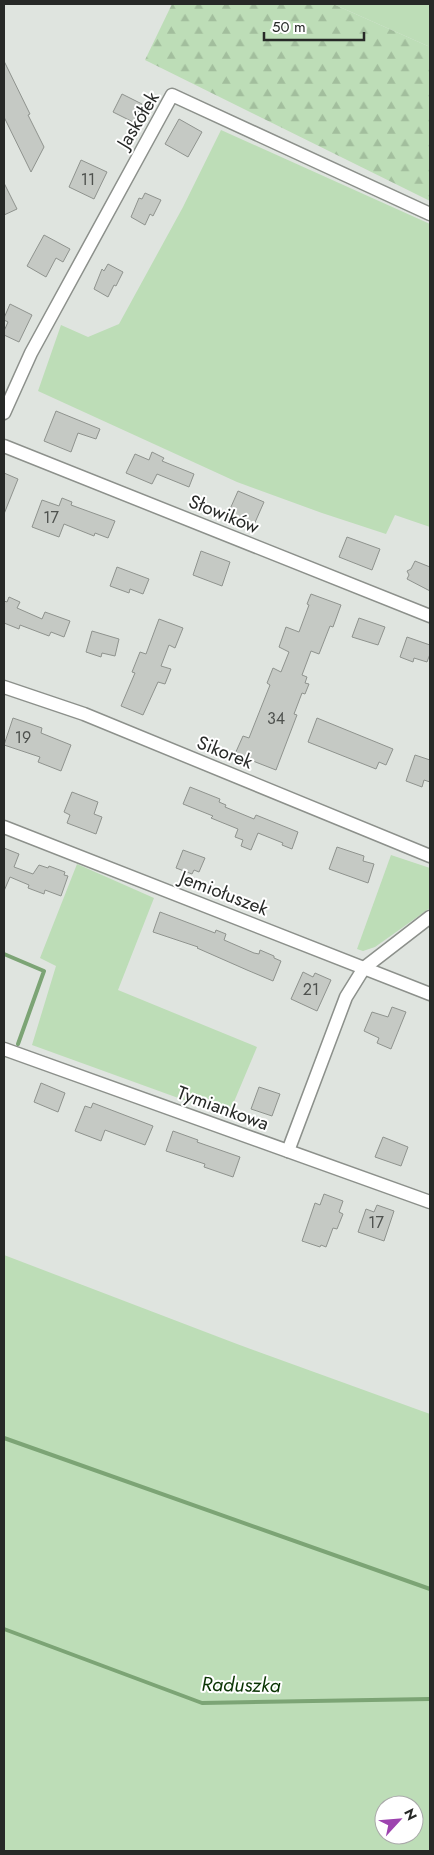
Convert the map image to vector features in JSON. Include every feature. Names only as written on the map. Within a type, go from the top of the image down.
[{"type":"street","name":"Jaskółek","points":[[4,413],[31,353],[172,94],[430,214]]},
{"type":"street","name":"Słowików","points":[[4,446],[430,616]]},
{"type":"street","name":"Sikorek","points":[[4,687],[84,714],[430,856]]},
{"type":"street","name":"Jemiołuszek","points":[[4,827],[430,994]]},
{"type":"street","points":[[288,1151],[346,997],[364,968],[430,917]]},
{"type":"street","name":"Tymiankowa","points":[[4,1049],[430,1202]]},
{"type":"green space","points":[[172,4],[333,4],[430,47],[430,201],[145,60]]},
{"type":"green space","points":[[333,4],[430,4],[430,47]]},
{"type":"green space","points":[[221,130],[430,224],[430,527],[395,515],[386,534],[322,513],[237,482],[38,391],[61,325],[88,337],[119,324],[183,207]]},
{"type":"green space","points":[[391,855],[430,868],[430,908],[375,947],[363,951],[357,949]]},
{"type":"green space","points":[[77,864],[154,898],[118,990],[257,1047],[228,1116],[32,1045],[56,966],[40,958]]},
{"type":"green space","points":[[4,1255],[237,1344],[430,1414],[430,1851],[4,1851]]},
{"type":"building","points":[[4,61],[44,147],[31,172],[4,117]]},
{"type":"building","points":[[122,94],[142,104],[133,122],[113,112]]},
{"type":"building","points":[[179,119],[202,132],[188,157],[165,144]]},
{"type":"building","points":[[81,160],[107,172],[94,199],[69,187]]},
{"type":"building","points":[[4,183],[17,209],[4,215]]},
{"type":"building","points":[[145,193],[161,200],[153,216],[150,214],[145,225],[131,217],[139,198],[142,199]]},
{"type":"building","points":[[44,235],[70,249],[63,262],[56,258],[46,277],[27,266]]},
{"type":"building","points":[[108,264],[123,272],[108,297],[94,289],[102,269],[104,271]]},
{"type":"building","points":[[10,304],[32,315],[19,342],[4,335],[8,322],[4,318]]},
{"type":"building","points":[[56,411],[100,429],[96,439],[78,433],[71,452],[44,441]]},
{"type":"building","points":[[152,452],[164,458],[162,461],[194,474],[189,487],[157,474],[152,484],[126,473],[135,454],[149,460]]},
{"type":"building","points":[[4,473],[18,479],[4,514]]},
{"type":"building","points":[[238,491],[264,502],[253,527],[227,516]]},
{"type":"building","points":[[62,498],[72,502],[71,505],[115,521],[108,538],[95,533],[94,536],[64,524],[59,537],[32,527],[42,500],[59,506]]},
{"type":"building","points":[[347,537],[380,549],[372,570],[339,557]]},
{"type":"building","points":[[201,551],[230,562],[222,586],[193,575]]},
{"type":"building","points":[[415,561],[430,567],[430,591],[407,579],[409,575],[407,571],[411,569]]},
{"type":"building","points":[[117,567],[149,579],[143,594],[130,589],[129,593],[110,586]]},
{"type":"building","points":[[311,594],[341,605],[333,627],[330,626],[319,654],[311,651],[302,675],[307,677],[305,683],[309,684],[305,694],[302,693],[294,714],[297,715],[276,770],[235,754],[243,736],[249,738],[270,685],[267,683],[273,668],[281,672],[289,652],[279,647],[286,627],[299,632]]},
{"type":"building","points":[[9,597],[20,602],[17,608],[42,619],[45,612],[70,621],[64,637],[51,632],[49,636],[20,625],[19,629],[4,623],[4,601],[7,602]]},
{"type":"building","points":[[359,618],[385,627],[378,645],[352,637]]},
{"type":"building","points":[[159,619],[183,628],[175,648],[169,645],[161,666],[171,669],[165,684],[158,682],[143,715],[121,706],[135,673],[132,672],[140,652],[146,654]]},
{"type":"building","points":[[92,631],[119,639],[115,656],[102,653],[101,657],[86,652]]},
{"type":"building","points":[[407,637],[430,645],[430,654],[427,662],[414,658],[413,662],[400,657]]},
{"type":"building","points":[[13,718],[42,728],[41,733],[71,745],[61,771],[38,762],[40,757],[4,745]]},
{"type":"building","points":[[317,718],[393,749],[386,765],[379,762],[376,769],[308,742]]},
{"type":"building","points":[[415,755],[430,760],[430,782],[424,780],[422,787],[406,781]]},
{"type":"building","points":[[190,787],[220,799],[219,802],[226,805],[225,807],[254,819],[256,815],[298,832],[292,849],[282,845],[283,843],[258,833],[251,850],[241,846],[243,840],[235,837],[238,829],[183,804]]},
{"type":"building","points":[[72,792],[98,802],[94,814],[102,817],[96,834],[67,823],[70,815],[64,812]]},
{"type":"building","points":[[337,847],[364,856],[363,861],[374,864],[368,883],[329,869]]},
{"type":"building","points":[[4,848],[19,854],[14,867],[33,874],[39,865],[48,868],[49,866],[65,872],[64,875],[68,876],[61,896],[45,890],[44,894],[28,888],[29,885],[10,877],[4,891]]},
{"type":"building","points":[[183,850],[205,858],[199,872],[194,870],[192,874],[176,868]]},
{"type":"building","points":[[160,912],[215,933],[216,930],[226,934],[224,940],[254,953],[259,954],[260,950],[274,956],[274,958],[281,961],[273,981],[198,947],[153,932]]},
{"type":"building","points":[[303,972],[313,977],[315,973],[331,980],[317,1011],[291,999]]},
{"type":"building","points":[[392,1007],[406,1012],[391,1049],[377,1043],[379,1038],[364,1031],[372,1012],[388,1017]]},
{"type":"building","points":[[41,1083],[65,1093],[58,1112],[34,1102]]},
{"type":"building","points":[[259,1087],[280,1094],[272,1116],[251,1109]]},
{"type":"building","points":[[93,1103],[153,1126],[145,1145],[105,1130],[101,1141],[75,1131],[85,1106],[91,1108]]},
{"type":"building","points":[[173,1131],[198,1140],[197,1142],[240,1157],[233,1177],[204,1167],[205,1164],[166,1151]]},
{"type":"building","points":[[383,1137],[408,1147],[401,1166],[375,1157]]},
{"type":"building","points":[[324,1194],[343,1201],[339,1212],[343,1214],[337,1229],[333,1228],[326,1247],[321,1245],[320,1247],[302,1241],[315,1203],[320,1205]]},
{"type":"building","points":[[377,1205],[394,1211],[384,1241],[358,1232],[366,1209],[374,1212]]},
{"type":"waterway","points":[[4,954],[44,971],[18,1044]]},
{"type":"waterway","points":[[4,1438],[430,1589]]},
{"type":"waterway","name":"Raduszka","points":[[4,1629],[202,1703],[430,1699]]}]
